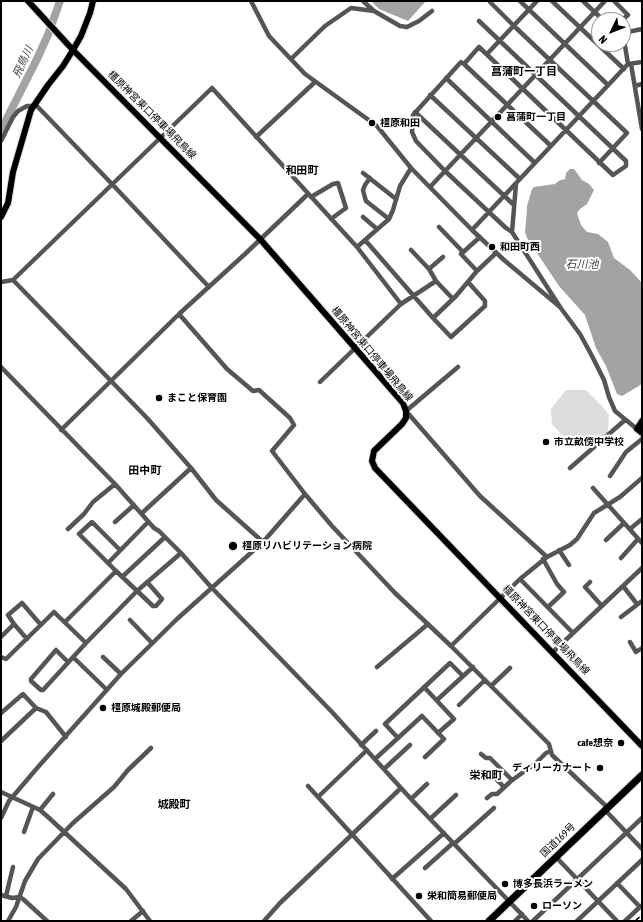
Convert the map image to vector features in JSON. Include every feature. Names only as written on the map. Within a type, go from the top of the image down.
[{"type":"highway","name":"国道169号","points":[[489,921],[642,775]]},
{"type":"main road","name":"橿原神宮東口停車場飛鳥線","points":[[28,1],[73,50],[260,239],[403,404],[406,411],[406,418],[402,424],[374,451],[372,458],[374,466],[642,746]]},
{"type":"main road","points":[[1,217],[8,202],[13,172],[30,114],[34,105],[64,66],[73,50],[83,30],[93,1]]},
{"type":"main road","points":[[642,421],[636,429],[642,434]]},
{"type":"street","points":[[251,1],[270,36],[305,74],[377,126],[411,168],[472,230],[496,253],[560,306]]},
{"type":"street","points":[[363,1],[374,11],[400,26],[407,27],[419,21],[432,11]]},
{"type":"street","points":[[490,1],[549,60],[627,133],[599,163]]},
{"type":"street","points":[[520,1],[608,85]]},
{"type":"street","points":[[487,54],[537,1]]},
{"type":"street","points":[[552,1],[624,69]]},
{"type":"street","points":[[583,1],[595,12],[605,1]]},
{"type":"street","points":[[614,1],[625,12]]},
{"type":"street","points":[[290,59],[325,26],[351,8],[374,11]]},
{"type":"street","points":[[430,187],[591,16]]},
{"type":"street","points":[[464,64],[478,47],[613,175],[626,166],[626,160],[479,21]]},
{"type":"street","points":[[631,31],[642,29]]},
{"type":"street","points":[[627,52],[640,106],[642,128]]},
{"type":"street","points":[[551,146],[461,62],[413,115],[412,132],[416,141],[445,171],[512,232],[585,342],[604,380],[615,411],[636,429]]},
{"type":"street","points":[[472,230],[624,69],[630,64],[642,62]]},
{"type":"street","points":[[446,78],[535,163]]},
{"type":"street","points":[[256,137],[315,82]]},
{"type":"street","points":[[635,86],[642,84]]},
{"type":"street","points":[[1,282],[13,280],[212,88],[357,247],[401,304]]},
{"type":"street","points":[[430,95],[520,179]]},
{"type":"street","points":[[1,141],[13,117],[18,111],[27,106],[34,105],[112,184],[209,287]]},
{"type":"street","points":[[415,112],[514,205]]},
{"type":"street","points":[[357,247],[389,219],[400,186],[411,168]]},
{"type":"street","points":[[364,173],[396,199]]},
{"type":"street","points":[[370,178],[363,190],[366,201],[389,219]]},
{"type":"street","points":[[61,430],[179,314],[260,239],[309,196],[338,183],[346,208],[330,218]]},
{"type":"street","points":[[512,232],[516,184]]},
{"type":"street","points":[[362,217],[377,229]]},
{"type":"street","points":[[439,226],[463,252],[461,254],[477,272]]},
{"type":"street","points":[[463,252],[480,237]]},
{"type":"street","points":[[365,240],[451,337],[485,306],[485,301],[468,282]]},
{"type":"street","points":[[411,250],[429,268],[436,281],[453,299]]},
{"type":"street","points":[[433,318],[496,253]]},
{"type":"street","points":[[429,268],[443,256]]},
{"type":"street","points":[[13,280],[148,418],[216,500],[263,542]]},
{"type":"street","points":[[320,382],[401,304],[436,281]]},
{"type":"street","points":[[179,314],[232,374],[253,391],[259,390],[290,418],[294,425],[272,450],[305,494],[332,526],[364,560],[549,744],[552,755],[606,809],[642,849]]},
{"type":"street","points":[[1,367],[115,484],[142,513],[148,522],[181,553],[211,587],[332,712],[411,799],[528,921]]},
{"type":"street","points":[[458,367],[406,411],[480,496],[545,558],[557,584],[564,592],[548,607]]},
{"type":"street","points":[[570,468],[625,420]]},
{"type":"street","points":[[610,476],[626,452],[642,439]]},
{"type":"street","points":[[142,513],[191,468]]},
{"type":"street","points":[[451,646],[545,558],[570,545],[577,539],[594,513],[620,497],[642,478]]},
{"type":"street","points":[[68,529],[84,514],[93,502],[115,484]]},
{"type":"street","points":[[593,488],[640,541],[621,558]]},
{"type":"street","points":[[1,818],[10,801],[38,767],[121,674],[211,587],[263,542],[305,494]]},
{"type":"street","points":[[115,522],[134,505]]},
{"type":"street","points":[[630,529],[642,519]]},
{"type":"street","points":[[120,550],[92,522],[80,534],[153,606],[159,603],[162,599],[147,582]]},
{"type":"street","points":[[108,563],[148,522]]},
{"type":"street","points":[[606,540],[624,523]]},
{"type":"street","points":[[122,577],[165,537]]},
{"type":"street","points":[[559,550],[569,565]]},
{"type":"street","points":[[68,662],[56,650],[30,679],[41,690],[43,690],[137,591],[181,553]]},
{"type":"street","points":[[553,652],[642,568]]},
{"type":"street","points":[[65,622],[116,571]]},
{"type":"street","points":[[520,580],[573,633]]},
{"type":"street","points":[[590,582],[585,588],[602,606]]},
{"type":"street","points":[[623,586],[637,604]]},
{"type":"street","points":[[621,617],[642,601]]},
{"type":"street","points":[[27,639],[8,615],[22,604],[41,625]]},
{"type":"street","points":[[1,657],[6,659],[54,612],[86,643]]},
{"type":"street","points":[[130,620],[152,643]]},
{"type":"street","points":[[1,636],[14,624]]},
{"type":"street","points":[[377,667],[428,624]]},
{"type":"street","points":[[630,642],[636,652],[642,648]]},
{"type":"street","points":[[73,657],[106,690]]},
{"type":"street","points":[[103,657],[121,674]]},
{"type":"street","points":[[398,738],[385,724],[450,663],[463,676]]},
{"type":"street","points":[[437,700],[472,667]]},
{"type":"street","points":[[491,686],[510,668]]},
{"type":"street","points":[[459,705],[485,680]]},
{"type":"street","points":[[424,687],[454,719],[438,733]]},
{"type":"street","points":[[1,713],[23,694],[36,708],[46,712],[66,737]]},
{"type":"street","points":[[1,740],[36,708]]},
{"type":"street","points":[[375,759],[422,716],[444,739],[425,757]]},
{"type":"street","points":[[362,745],[376,730]]},
{"type":"street","points":[[384,769],[410,745]]},
{"type":"street","points":[[8,921],[20,898],[25,881],[38,859],[114,787],[128,770],[151,748]]},
{"type":"street","points":[[318,797],[366,750]]},
{"type":"street","points":[[487,798],[492,794],[497,794],[512,780],[536,763],[546,753],[551,751]]},
{"type":"street","points":[[481,754],[486,758],[490,758],[512,780]]},
{"type":"street","points":[[494,777],[504,787]]},
{"type":"street","points":[[411,799],[427,784]]},
{"type":"street","points":[[308,786],[431,921]]},
{"type":"street","points":[[264,921],[280,903],[401,788]]},
{"type":"street","points":[[1,792],[40,810],[126,889],[150,921]]},
{"type":"street","points":[[40,810],[53,794]]},
{"type":"street","points":[[430,819],[456,795]]},
{"type":"street","points":[[24,832],[33,807]]},
{"type":"street","points":[[425,868],[494,808]]},
{"type":"street","points":[[533,921],[642,818]]},
{"type":"street","points":[[392,879],[444,833]]},
{"type":"street","points":[[556,857],[617,921]]},
{"type":"street","points":[[577,921],[642,860]]},
{"type":"street","points":[[13,867],[4,895],[20,898],[47,921]]},
{"type":"street","points":[[617,883],[641,906],[625,921]]},
{"type":"street","points":[[131,921],[143,911]]},
{"type":"street","points":[[515,921],[522,914]]},
{"type":"shaded area","points":[[566,390],[586,390],[609,415],[608,432],[597,443],[570,444],[552,424],[551,409]]},
{"type":"water","points":[[371,1],[426,1],[408,21],[379,9]]},
{"type":"water","name":"石川池","points":[[570,169],[574,169],[582,180],[589,184],[594,190],[587,204],[577,213],[581,225],[587,232],[598,234],[608,242],[614,258],[630,270],[642,283],[642,384],[622,396],[617,394],[606,366],[596,348],[585,315],[559,286],[527,238],[525,232],[527,206],[532,189],[534,187],[555,184],[560,180],[565,179],[566,173]]},
{"type":"waterway","name":"飛鳥川","points":[[1,130],[48,35],[60,1]]},
{"type":"railway","points":[[635,921],[642,915]]},
{"type":"place","name":"菖蒲町一丁目","points":[[498,117]]},
{"type":"place","name":"橿原和田","points":[[372,123]]},
{"type":"place","name":"和田町西","points":[[492,247]]},
{"type":"place","name":"まこと保育園","points":[[159,398]]},
{"type":"place","name":"市立畝傍中学校","points":[[546,442]]},
{"type":"place","name":"橿原リハビリテーション病院","points":[[233,546]]},
{"type":"place","name":"橿原城殿郵便局","points":[[103,708]]},
{"type":"place","name":"cafe想奈","points":[[621,743]]},
{"type":"place","name":"ディリーカナート","points":[[600,768]]},
{"type":"place","name":"博多長浜ラーメン","points":[[505,884]]},
{"type":"place","name":"栄和簡易郵便局","points":[[419,896]]},
{"type":"place","name":"ローソン","points":[[534,906]]},
{"type":"district","name":"菖蒲町一丁目","points":[[524,72]]},
{"type":"district","name":"和田町","points":[[302,171]]},
{"type":"district","name":"田中町","points":[[145,471]]},
{"type":"district","name":"栄和町","points":[[486,776]]},
{"type":"district","name":"城殿町","points":[[174,805]]}]
